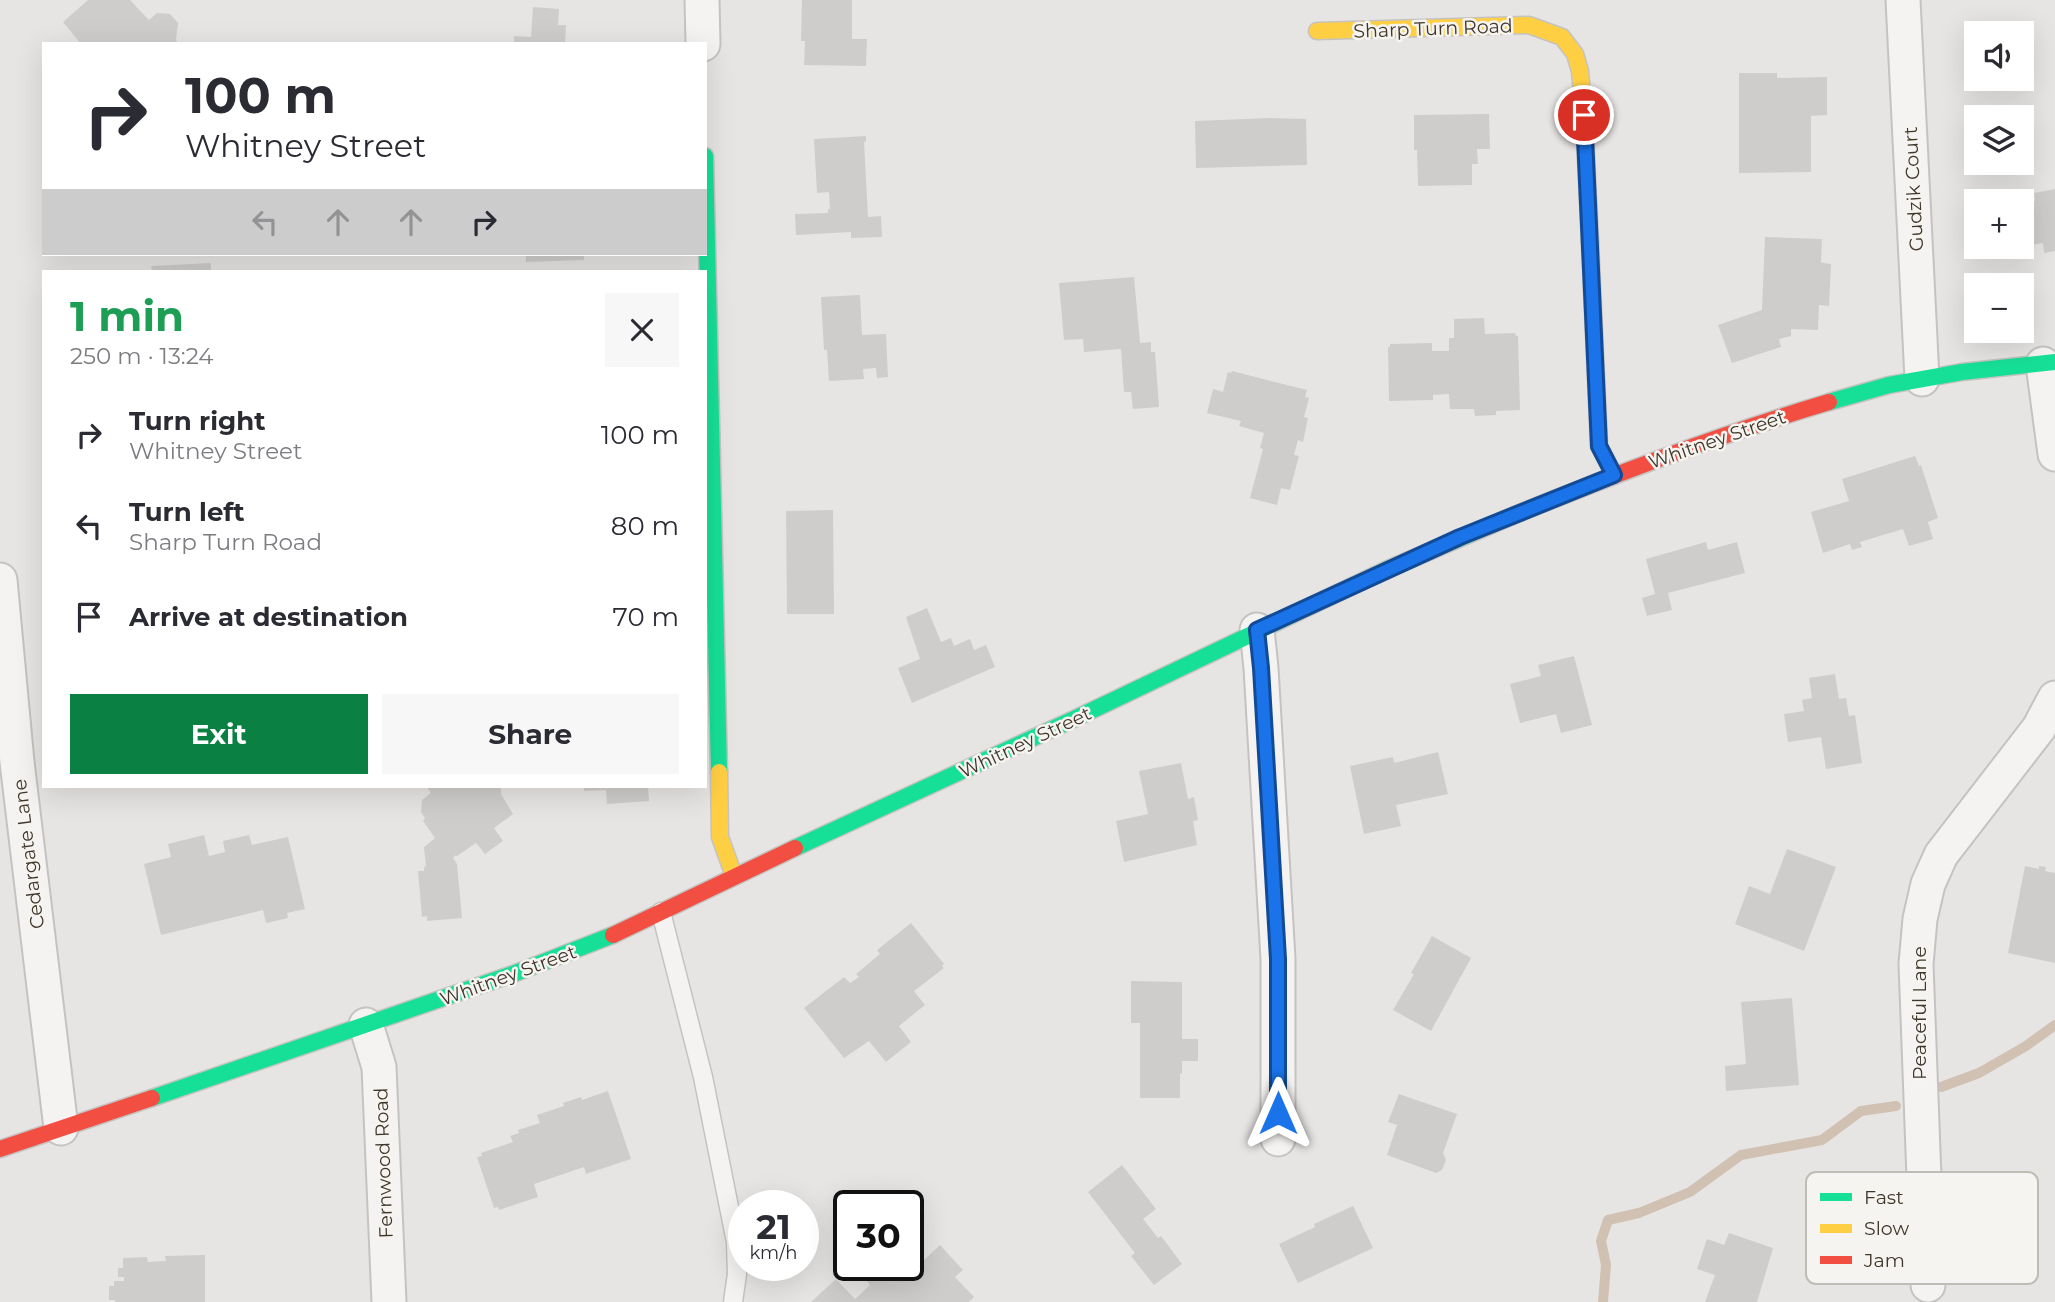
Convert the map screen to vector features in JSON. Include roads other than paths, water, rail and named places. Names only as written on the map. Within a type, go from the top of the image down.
[{"type":"street","points":[[702,0],[703,42]]},
{"type":"street","name":"Gudzik Court","points":[[1903,0],[1922,379]]},
{"type":"street","name":"Sharp Turn Road","points":[[1317,31],[1528,25],[1562,37],[1575,54],[1580,71],[1584,115],[1599,446],[1614,475]]},
{"type":"street","points":[[707,247],[720,837],[734,876]]},
{"type":"street","points":[[2049,363],[2055,454]]},
{"type":"street","name":"Whitney Street","points":[[0,1149],[366,1025],[598,942],[1074,719],[1257,630],[1460,537],[1614,475],[1779,417],[1889,385],[1962,372],[2049,363]]},
{"type":"street","name":"Cedargate Lane","points":[[0,580],[18,762],[61,1128]]},
{"type":"street","points":[[1257,630],[1278,959],[1278,1139]]},
{"type":"street","name":"Peaceful Lane","points":[[1924,1172],[1916,964],[1920,919],[1928,884],[1941,855],[2039,728],[2055,698]]},
{"type":"street","name":"Fernwood Road","points":[[366,1025],[379,1067],[389,1302]]},
{"type":"lane","points":[[661,912],[703,1077],[736,1242],[737,1274],[733,1302]]},
{"type":"waterway","points":[[1941,1087],[1979,1073],[2026,1046],[2055,1025]]},
{"type":"waterway","points":[[1603,1302],[1606,1265],[1601,1241],[1608,1220],[1639,1213],[1690,1192],[1741,1155],[1822,1140],[1861,1111],[1896,1106]]}]
